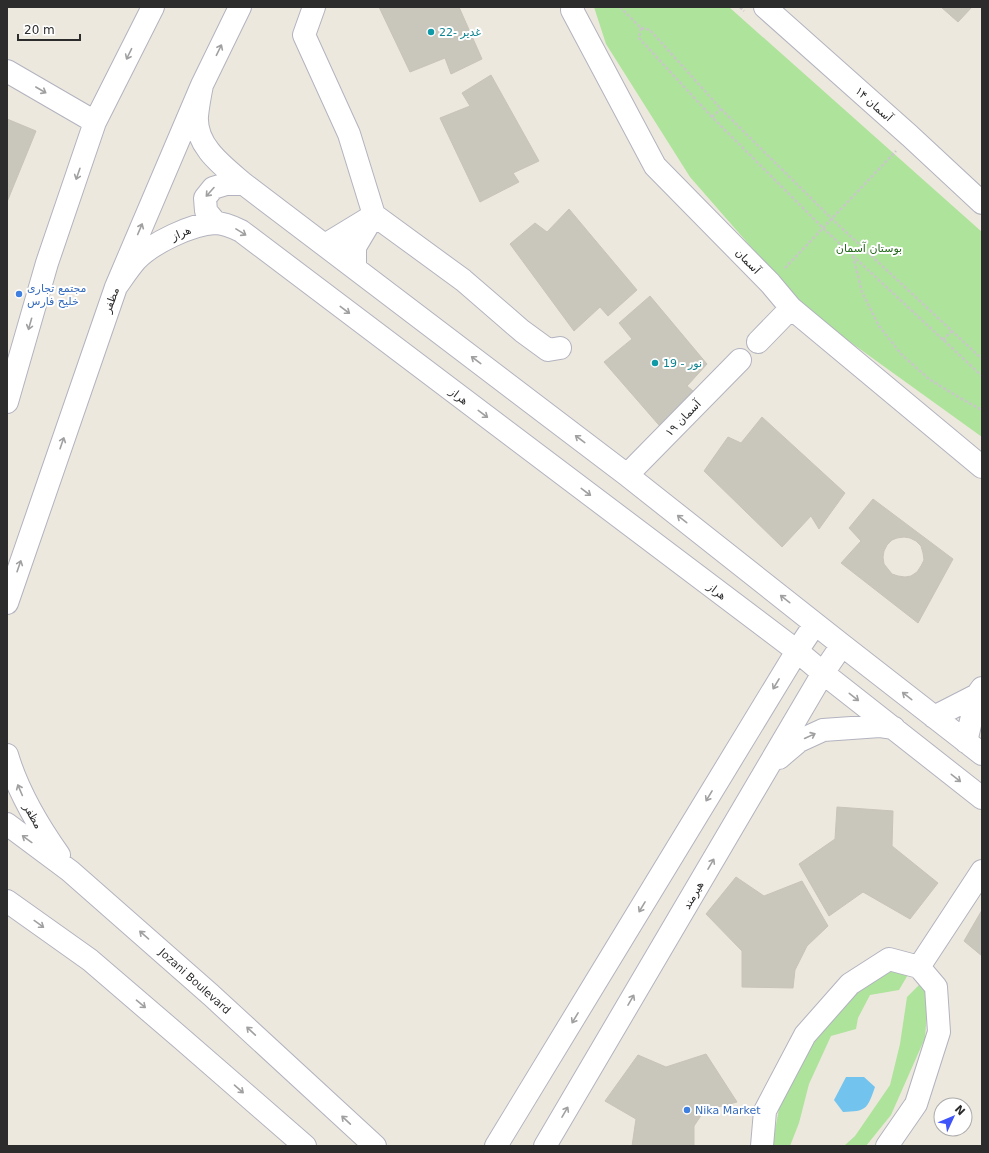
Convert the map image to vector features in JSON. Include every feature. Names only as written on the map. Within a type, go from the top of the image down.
[{"type":"street","points":[[7,402],[47,263],[96,122],[153,7]]},
{"type":"street","name":"مظفر","points":[[7,603],[116,287],[202,85],[240,7]]},
{"type":"street","points":[[314,7],[304,35],[349,134],[374,215],[463,280],[522,331],[548,350],[560,348]]},
{"type":"street","name":"آسمان","points":[[573,7],[572,10],[655,166],[770,284],[791,308],[982,467]]},
{"type":"street","name":"آسمان ۱۴","points":[[766,7],[910,136],[982,203]]},
{"type":"street","points":[[7,71],[96,122]]},
{"type":"street","points":[[202,85],[197,116],[198,133],[204,145],[220,164],[325,246],[627,475],[974,748]]},
{"type":"street","points":[[216,223],[206,211],[206,198],[214,188],[226,184],[244,184]]},
{"type":"street","points":[[325,246],[374,215]]},
{"type":"street","points":[[355,268],[355,247],[374,215]]},
{"type":"street","name":"هراز","points":[[116,287],[136,260],[149,249],[172,236],[197,226],[216,223],[241,231],[797,651],[982,798]]},
{"type":"street","points":[[758,342],[791,308]]},
{"type":"street","name":"آسمان ۱۹","points":[[627,475],[740,360]]},
{"type":"street","points":[[496,1146],[797,651],[815,624]]},
{"type":"street","name":"هیرمند","points":[[545,1146],[823,673],[842,645]]},
{"type":"street","points":[[934,717],[980,691]]},
{"type":"street","points":[[974,748],[980,691]]},
{"type":"street","points":[[768,768],[799,741],[822,730],[880,726],[894,728]]},
{"type":"street","name":"مظفر","points":[[7,755],[11,769],[24,799],[41,831],[70,871]]},
{"type":"street","name":"Jozani Boulevard","points":[[7,824],[70,871],[211,995],[375,1146]]},
{"type":"street","points":[[919,967],[982,872]]},
{"type":"street","points":[[7,901],[90,960],[305,1146]]},
{"type":"street","points":[[762,1146],[766,1111],[805,1034],[850,984],[889,959],[919,967],[936,987],[939,1032],[916,1104],[887,1146]]},
{"type":"path","points":[[620,7],[641,28],[650,30],[721,108],[832,219],[982,359]]},
{"type":"path","points":[[641,28],[639,38],[712,117],[823,228],[982,376]]},
{"type":"path","points":[[712,117],[721,108]]},
{"type":"path","points":[[770,284],[910,136]]},
{"type":"path","points":[[853,256],[862,292],[879,326],[902,355],[928,378],[982,410]]},
{"type":"path","points":[[943,340],[952,331]]},
{"type":"green space","name":"بوستان آسمان","points":[[594,7],[729,7],[982,232],[982,437],[807,311],[690,177],[606,44]]},
{"type":"green space","points":[[882,967],[909,973],[899,990],[870,995],[858,1018],[856,1029],[831,1036],[809,1084],[799,1123],[790,1146],[772,1146],[782,1093],[811,1042],[847,998]]},
{"type":"green space","points":[[923,981],[929,986],[925,1038],[891,1115],[866,1146],[844,1146],[855,1136],[890,1085],[900,1044],[907,997]]},
{"type":"water","points":[[846,1077],[864,1077],[875,1087],[865,1108],[857,1111],[843,1112],[834,1100]]},
{"type":"building","name":"22- غدیر","points":[[379,7],[459,7],[482,59],[451,74],[445,58],[410,72]]},
{"type":"building","points":[[941,7],[972,7],[958,22]]},
{"type":"building","points":[[491,75],[539,161],[513,173],[519,182],[480,202],[440,118],[470,106],[462,93]]},
{"type":"building","points":[[7,119],[36,131],[7,202]]},
{"type":"building","points":[[569,209],[637,290],[608,316],[600,307],[574,331],[510,244],[535,223],[547,232]]},
{"type":"building","name":"19 - نور","points":[[650,296],[707,364],[687,386],[698,395],[665,432],[604,362],[632,339],[619,323]]},
{"type":"building","points":[[762,417],[845,493],[819,529],[811,516],[782,547],[704,471],[728,437],[741,443]]},
{"type":"building","points":[[873,499],[953,559],[918,623],[841,563],[861,541],[849,528]],"holes":[[[904,537],[910,538],[921,546],[924,560],[917,572],[911,576],[905,577],[892,574],[884,564],[884,551],[892,540]]]},
{"type":"building","points":[[837,807],[893,811],[892,846],[938,883],[910,919],[863,892],[829,916],[799,864],[835,839]]},
{"type":"building","points":[[736,877],[764,896],[802,881],[828,926],[807,946],[795,970],[793,988],[742,987],[742,951],[706,914]]},
{"type":"building","points":[[982,910],[982,956],[964,941]]},
{"type":"building","points":[[706,1054],[737,1102],[704,1111],[694,1126],[694,1146],[632,1146],[636,1119],[605,1101],[638,1055],[666,1067]]},
{"type":"place","name":"22- غدیر","points":[[431,32]]},
{"type":"place","name":"مجتمع تجاری خلیح فارس","points":[[19,294]]},
{"type":"place","name":"19 - نور","points":[[655,363]]},
{"type":"place","name":"Nika Market","points":[[687,1110]]}]
